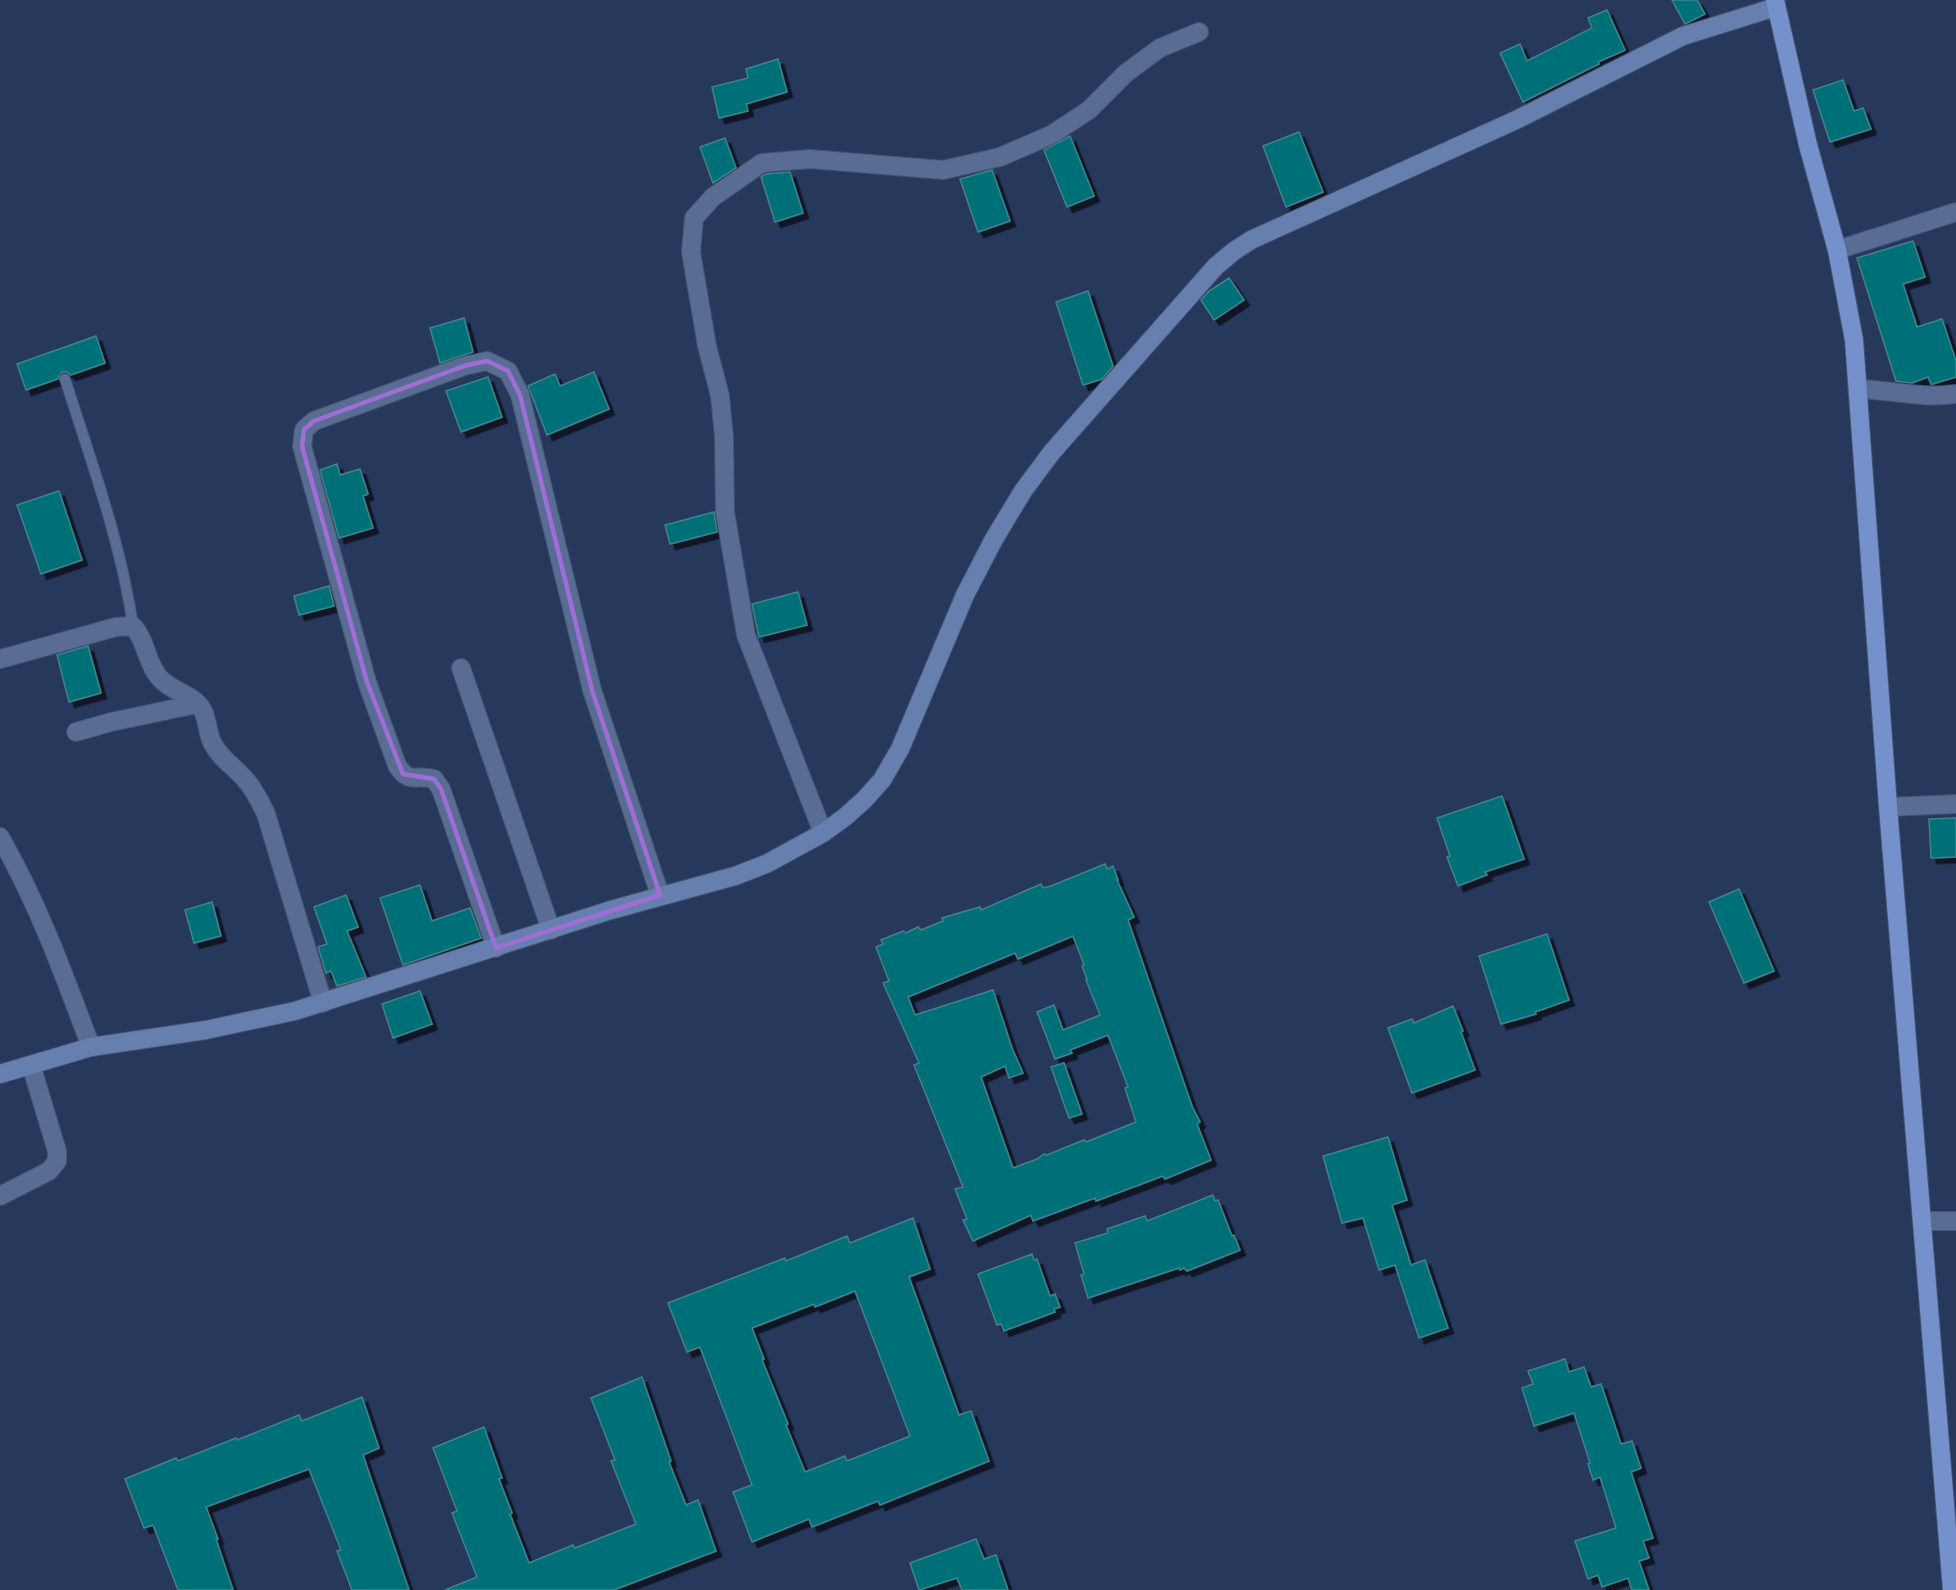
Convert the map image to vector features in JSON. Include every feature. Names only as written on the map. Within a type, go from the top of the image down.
[{"type":"main road","points":[[1776,4],[1808,145],[1837,250],[1852,329],[1859,389],[1888,807],[1952,1590]]},
{"type":"street","points":[[0,1074],[91,1047],[237,1024],[323,1003],[660,895],[735,876],[766,864],[823,832],[845,818],[882,780],[900,749],[965,595],[994,539],[1023,491],[1052,452],[1216,266],[1234,251],[1291,221],[1516,120],[1683,36],[1776,4]]},
{"type":"street","points":[[823,832],[746,635],[725,512],[724,437],[720,396],[707,346],[691,252],[694,218],[712,197],[762,163],[810,159],[943,170],[1000,157],[1051,135],[1089,110],[1126,74],[1160,48],[1199,32]]},
{"type":"street","points":[[1837,250],[1956,212]]},
{"type":"street","points":[[496,948],[441,789],[434,779],[426,777],[412,779],[403,774],[397,765],[367,682],[302,446],[304,430],[314,421],[464,366],[487,361],[508,371],[520,395],[592,690],[660,895]]},
{"type":"street","points":[[1859,389],[1956,394]]},
{"type":"street","points":[[0,659],[116,627],[133,626],[142,638],[158,677],[202,709],[212,743],[255,792],[266,814],[323,1003]]},
{"type":"street","points":[[461,668],[551,930]]},
{"type":"street","points":[[76,732],[111,722],[197,704]]},
{"type":"street","points":[[1888,807],[1956,804]]},
{"type":"street","points":[[0,837],[21,873],[44,924],[91,1047]]},
{"type":"street","points":[[0,1196],[49,1171],[57,1161],[57,1151],[30,1065]]},
{"type":"street","points":[[1922,1221],[1956,1221]]},
{"type":"lane","points":[[66,379],[115,536],[127,582],[133,626]]},
{"type":"highlighted area","points":[[487,361],[508,371],[520,395],[592,690],[660,895],[496,948],[441,789],[434,779],[403,774],[367,682],[302,446],[304,430],[314,421],[464,366]]},
{"type":"building","points":[[1672,0],[1697,0],[1705,14],[1685,24]]},
{"type":"building","points":[[1607,10],[1625,50],[1523,102],[1500,53],[1520,44],[1527,61],[1592,28],[1588,18]]},
{"type":"building","points":[[778,59],[787,92],[746,104],[748,111],[719,118],[712,87],[748,78],[746,69]]},
{"type":"building","points":[[1843,80],[1854,111],[1863,108],[1871,129],[1830,142],[1813,90]]},
{"type":"building","points":[[1299,132],[1323,192],[1286,207],[1263,146]]},
{"type":"building","points":[[1070,136],[1094,196],[1067,207],[1044,150]]},
{"type":"building","points":[[725,138],[736,168],[713,183],[700,147]]},
{"type":"building","points":[[992,170],[1010,221],[978,232],[960,179]]},
{"type":"building","points":[[790,172],[803,213],[775,222],[761,177],[766,174]]},
{"type":"building","points":[[1913,241],[1925,277],[1903,284],[1917,327],[1942,319],[1956,361],[1956,377],[1933,384],[1928,377],[1912,383],[1896,381],[1857,258]]},
{"type":"building","points":[[1229,278],[1244,300],[1214,320],[1201,300],[1209,291]]},
{"type":"building","points":[[1088,291],[1113,366],[1102,379],[1083,385],[1056,302]]},
{"type":"building","points":[[464,318],[473,352],[440,363],[430,328]]},
{"type":"building","points":[[96,336],[105,363],[71,375],[62,372],[58,379],[26,390],[17,364]]},
{"type":"building","points":[[594,372],[609,409],[547,435],[528,386],[555,374],[560,386]]},
{"type":"building","points":[[488,377],[502,417],[461,432],[446,391]]},
{"type":"building","points":[[337,464],[340,475],[360,469],[368,494],[363,496],[373,528],[339,538],[320,470]]},
{"type":"building","points":[[59,491],[82,560],[41,574],[17,505]]},
{"type":"building","points":[[714,512],[717,532],[670,544],[665,525]]},
{"type":"building","points":[[329,586],[334,606],[299,615],[294,596]]},
{"type":"building","points":[[798,592],[807,625],[759,637],[752,604]]},
{"type":"building","points":[[88,646],[101,693],[69,702],[57,655]]},
{"type":"building","points":[[1502,796],[1524,859],[1485,872],[1487,875],[1458,886],[1447,857],[1450,856],[1437,818]]},
{"type":"building","points":[[1956,818],[1956,857],[1931,858],[1929,819]]},
{"type":"building","points":[[1105,864],[1107,869],[1113,866],[1134,917],[1128,920],[1192,1106],[1200,1122],[1197,1124],[1211,1160],[1165,1179],[1163,1176],[1033,1221],[1031,1215],[973,1241],[963,1220],[967,1219],[955,1189],[963,1187],[914,1065],[919,1063],[883,983],[889,981],[876,947],[883,944],[881,940],[903,931],[906,933],[918,927],[921,930],[943,921],[942,918],[980,907],[981,910],[1041,884],[1043,888]],"holes":[[[1073,936],[1084,965],[1082,966],[1086,980],[1100,1015],[1063,1030],[1054,1005],[1037,1012],[1055,1059],[1072,1053],[1070,1050],[1108,1035],[1128,1087],[1125,1088],[1136,1122],[1086,1142],[1084,1140],[1047,1155],[1044,1154],[1013,1168],[981,1077],[1005,1066],[1009,1078],[1023,1073],[1012,1048],[993,990],[915,1015],[908,997],[1015,953],[1018,959]]]},
{"type":"building","points":[[420,885],[432,921],[470,908],[481,938],[403,965],[380,898]]},
{"type":"building","points":[[1739,889],[1774,971],[1744,983],[1709,902]]},
{"type":"building","points":[[346,895],[358,927],[347,931],[366,977],[337,986],[331,971],[326,973],[318,947],[327,944],[314,907]]},
{"type":"building","points":[[212,902],[221,936],[194,943],[185,910]]},
{"type":"building","points":[[1547,934],[1569,1000],[1535,1012],[1536,1014],[1501,1024],[1479,956]]},
{"type":"building","points":[[420,991],[432,1024],[393,1038],[382,1004]]},
{"type":"building","points":[[1453,1006],[1475,1070],[1412,1093],[1388,1028],[1412,1019],[1414,1023]]},
{"type":"building","points":[[1064,1063],[1082,1114],[1069,1118],[1051,1067]]},
{"type":"building","points":[[1388,1137],[1407,1200],[1392,1205],[1411,1265],[1425,1260],[1448,1328],[1419,1338],[1395,1265],[1379,1270],[1363,1218],[1342,1223],[1323,1156]]},
{"type":"building","points":[[1213,1195],[1215,1201],[1218,1200],[1240,1250],[1187,1271],[1179,1268],[1088,1298],[1075,1243],[1108,1233],[1107,1229],[1145,1216],[1147,1221]]},
{"type":"building","points":[[913,1218],[930,1269],[909,1277],[959,1415],[971,1411],[989,1461],[880,1505],[878,1501],[812,1527],[809,1519],[752,1542],[733,1492],[752,1485],[700,1347],[687,1352],[668,1303],[785,1258],[786,1261],[847,1236],[850,1243]],"holes":[[[855,1291],[910,1436],[847,1461],[845,1456],[805,1472],[752,1328]]]},
{"type":"building","points":[[1032,1254],[1034,1260],[1037,1259],[1050,1296],[1055,1294],[1060,1307],[1054,1309],[1055,1312],[1004,1331],[1001,1324],[997,1325],[978,1274]]},
{"type":"building","points":[[1565,1359],[1569,1372],[1584,1367],[1591,1387],[1601,1384],[1621,1444],[1632,1441],[1641,1468],[1631,1472],[1653,1538],[1643,1541],[1649,1558],[1639,1561],[1649,1590],[1632,1590],[1628,1578],[1602,1587],[1598,1575],[1588,1579],[1575,1541],[1616,1528],[1600,1477],[1593,1480],[1574,1413],[1534,1426],[1522,1388],[1533,1384],[1528,1371]]},
{"type":"building","points":[[642,1377],[671,1461],[669,1462],[686,1505],[698,1500],[716,1551],[614,1590],[445,1590],[477,1577],[452,1513],[457,1511],[433,1448],[484,1427],[502,1478],[499,1479],[512,1513],[510,1514],[529,1563],[573,1545],[575,1548],[636,1524],[611,1461],[615,1460],[591,1398]]},
{"type":"building","points":[[362,1397],[379,1448],[363,1455],[409,1590],[352,1590],[337,1551],[341,1550],[309,1469],[206,1507],[233,1590],[178,1590],[153,1525],[144,1528],[125,1479],[176,1458],[178,1461],[299,1415],[302,1421]]},
{"type":"building","points":[[976,1539],[984,1559],[996,1555],[1008,1590],[962,1590],[957,1578],[919,1590],[910,1563]]}]
